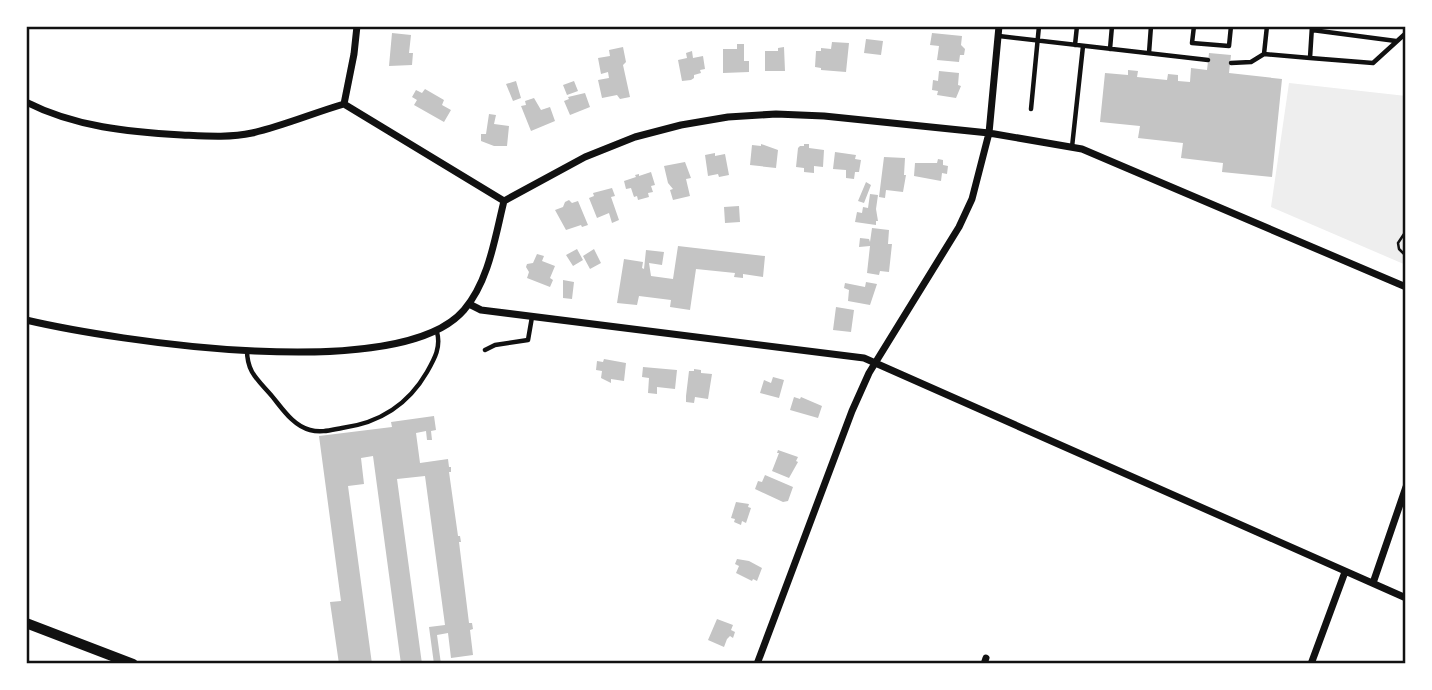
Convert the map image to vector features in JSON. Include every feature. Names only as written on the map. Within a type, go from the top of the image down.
[{"type":"street","points":[[344,104],[357,26]]},
{"type":"street","points":[[757,664],[857,399],[959,227],[980,173],[989,133],[999,27]]},
{"type":"street","points":[[26,102],[50,113],[90,125],[132,132],[204,136],[250,133],[344,104],[504,201]]},
{"type":"street","points":[[26,320],[152,341],[247,349],[344,352],[390,346],[436,332],[468,304],[476,292],[490,257],[504,201],[585,157],[635,137],[728,117],[776,114],[824,116],[989,133],[1082,149],[1406,286]]},
{"type":"street","points":[[468,304],[481,310],[864,358],[1406,597]]},
{"type":"street","points":[[1373,583],[1406,487]]},
{"type":"street","points":[[1311,664],[1345,572]]},
{"type":"street","points":[[26,623],[133,664]]},
{"type":"lane","points":[[993,26],[999,27]]},
{"type":"lane","points":[[1031,109],[1039,26]]},
{"type":"lane","points":[[1075,45],[1077,26]]},
{"type":"lane","points":[[1110,49],[1112,26]]},
{"type":"lane","points":[[1149,53],[1152,26]]},
{"type":"lane","points":[[1194,26],[1192,43],[1228,46],[1231,26]]},
{"type":"lane","points":[[1264,54],[1267,26]]},
{"type":"lane","points":[[1310,58],[1312,28],[1396,41]]},
{"type":"lane","points":[[1231,63],[1251,62],[1264,54],[1373,63],[1406,33]]},
{"type":"lane","points":[[998,36],[1208,60]]},
{"type":"lane","points":[[1072,147],[1083,46]]},
{"type":"lane","points":[[485,349],[528,340],[533,317]]},
{"type":"lane","points":[[247,349],[248,369],[298,425],[320,432],[363,425],[389,413],[403,402],[421,383],[435,358],[439,341],[436,332]]},
{"type":"path","points":[[1406,231],[1398,243],[1399,249],[1406,256]]},
{"type":"shaded area","points":[[1289,83],[1406,96],[1406,265],[1271,207]]},
{"type":"building","points":[[392,33],[411,35],[409,53],[413,53],[412,65],[389,66]]},
{"type":"building","points":[[932,33],[962,36],[961,45],[965,49],[959,62],[937,60],[939,46],[930,45]]},
{"type":"building","points":[[866,39],[883,41],[881,55],[864,53]]},
{"type":"building","points":[[832,42],[849,43],[846,72],[815,67],[816,51],[821,51],[821,48],[831,49]]},
{"type":"building","points":[[737,44],[744,44],[744,61],[749,61],[749,72],[723,73],[723,49],[737,49]]},
{"type":"building","points":[[623,47],[626,62],[623,65],[630,97],[620,99],[617,95],[602,98],[598,80],[609,78],[608,72],[601,74],[598,58],[610,56],[609,50]]},
{"type":"building","points":[[784,47],[785,71],[765,71],[765,51],[778,51],[778,48]]},
{"type":"building","points":[[692,51],[693,58],[703,56],[705,69],[700,70],[701,73],[694,75],[691,80],[682,81],[678,60],[687,58],[686,53]]},
{"type":"building","points":[[1209,53],[1231,55],[1229,73],[1282,79],[1272,177],[1222,172],[1223,163],[1181,158],[1183,143],[1138,138],[1140,126],[1100,122],[1105,73],[1128,75],[1128,70],[1138,71],[1137,77],[1167,80],[1168,74],[1178,75],[1178,81],[1190,82],[1191,68],[1207,70]]},
{"type":"building","points":[[939,71],[959,73],[958,85],[961,86],[956,98],[937,95],[938,91],[932,90],[933,80],[938,81]]},
{"type":"building","points":[[516,81],[521,98],[513,101],[506,84]]},
{"type":"building","points":[[574,81],[578,91],[567,95],[563,85]]},
{"type":"building","points":[[425,89],[444,100],[442,105],[451,110],[444,122],[414,105],[417,100],[412,97],[416,90],[422,93]]},
{"type":"building","points":[[585,93],[590,107],[570,115],[564,101],[569,99],[568,97]]},
{"type":"building","points":[[534,98],[541,110],[550,107],[555,121],[531,131],[521,106],[526,105],[525,101]]},
{"type":"building","points":[[489,114],[496,115],[494,124],[509,126],[507,146],[494,146],[481,141],[481,134],[486,134]]},
{"type":"building","points":[[761,144],[778,150],[776,168],[750,165],[752,145]]},
{"type":"building","points":[[809,144],[809,148],[824,150],[823,167],[814,166],[814,173],[804,172],[804,168],[796,167],[798,148]]},
{"type":"building","points":[[835,152],[856,155],[855,159],[861,160],[859,172],[855,172],[854,179],[846,178],[846,170],[833,169]]},
{"type":"building","points":[[715,153],[715,156],[725,154],[729,175],[708,176],[705,155]]},
{"type":"building","points":[[884,157],[905,158],[906,175],[903,192],[886,190],[885,198],[879,197]]},
{"type":"building","points":[[938,159],[948,166],[947,174],[942,173],[941,181],[914,176],[915,163],[937,163]]},
{"type":"building","points":[[685,162],[691,178],[686,179],[690,196],[673,200],[670,190],[673,189],[668,183],[664,166]]},
{"type":"building","points":[[651,172],[655,185],[651,186],[653,192],[648,193],[649,197],[638,200],[631,188],[626,189],[624,181],[636,177],[635,175]]},
{"type":"building","points":[[866,182],[871,185],[864,203],[858,201]]},
{"type":"building","points":[[612,188],[615,196],[611,197],[619,220],[612,223],[609,213],[597,218],[589,198],[594,196],[593,193]]},
{"type":"building","points":[[870,194],[878,195],[876,225],[855,222],[857,212],[862,213],[863,207],[868,208]]},
{"type":"building","points":[[569,200],[572,203],[578,201],[588,225],[566,230],[555,210],[563,207]]},
{"type":"building","points":[[739,206],[740,222],[725,223],[724,207]]},
{"type":"building","points":[[872,228],[889,230],[888,244],[892,244],[889,272],[880,271],[879,275],[867,273],[870,246],[859,247],[860,238],[869,239],[870,242]]},
{"type":"building","points":[[678,246],[765,256],[763,277],[743,274],[743,278],[734,277],[735,273],[696,269],[690,310],[670,307],[671,300],[639,296],[637,305],[617,303],[624,259],[643,262],[644,269],[646,250],[664,252],[662,265],[649,263],[651,276],[673,279]]},
{"type":"building","points":[[577,249],[583,260],[573,266],[566,255]]},
{"type":"building","points":[[594,249],[601,263],[590,269],[583,256]]},
{"type":"building","points":[[537,254],[544,256],[542,261],[555,266],[550,287],[527,278],[527,264],[533,263]]},
{"type":"building","points":[[563,280],[574,282],[572,299],[563,298]]},
{"type":"building","points":[[866,282],[877,284],[870,305],[848,301],[849,290],[844,288],[845,283],[865,287]]},
{"type":"building","points":[[836,307],[854,310],[851,332],[833,330]]},
{"type":"building","points":[[604,359],[626,363],[624,381],[611,379],[611,383],[601,378],[602,371],[596,370],[597,361],[603,362]]},
{"type":"building","points":[[643,367],[677,370],[675,389],[657,387],[657,394],[648,393],[649,378],[642,377]]},
{"type":"building","points":[[694,369],[712,374],[708,399],[695,397],[694,403],[686,402],[686,396],[689,371]]},
{"type":"building","points":[[773,377],[784,380],[779,398],[760,393],[764,380],[771,383]]},
{"type":"building","points":[[794,397],[801,397],[822,406],[818,418],[790,410]]},
{"type":"building","points":[[434,416],[436,430],[431,431],[432,440],[427,440],[426,431],[416,433],[420,463],[448,459],[451,467],[449,472],[461,542],[469,623],[472,623],[473,629],[470,630],[473,655],[451,658],[448,633],[437,635],[441,664],[434,664],[429,627],[445,625],[425,476],[397,479],[422,664],[401,664],[373,456],[361,458],[364,484],[348,486],[372,664],[339,664],[330,602],[341,601],[319,436],[392,427],[391,422]]},
{"type":"building","points":[[778,450],[798,457],[789,478],[772,471]]},
{"type":"building","points":[[765,475],[793,487],[788,501],[783,502],[755,489],[758,481],[762,482]]},
{"type":"building","points":[[736,502],[749,504],[748,507],[751,508],[746,523],[742,521],[741,525],[731,518]]},
{"type":"building","points":[[737,559],[749,561],[762,568],[757,581],[736,573],[739,566],[735,564]]},
{"type":"building","points":[[717,619],[733,625],[731,630],[735,632],[733,638],[730,636],[727,639],[724,647],[708,640]]}]
